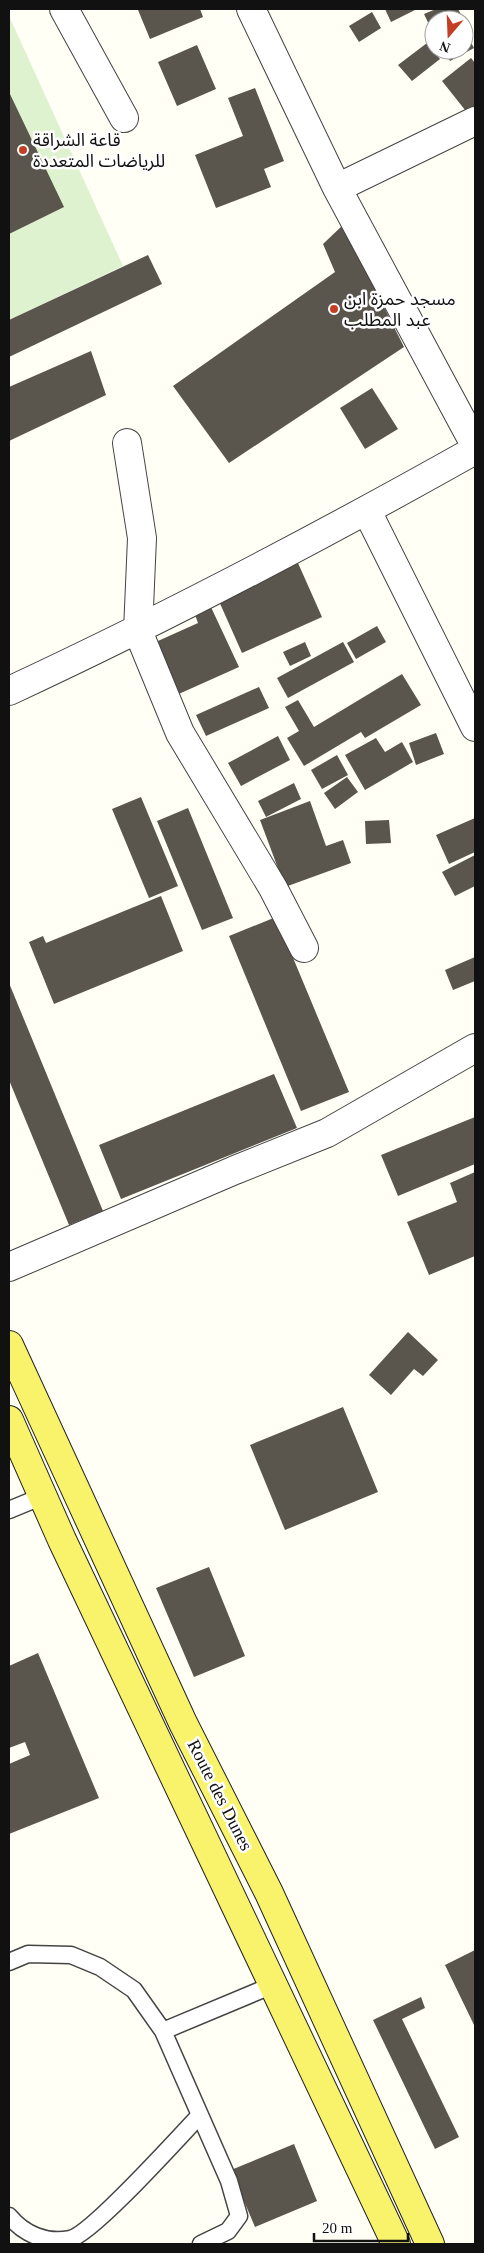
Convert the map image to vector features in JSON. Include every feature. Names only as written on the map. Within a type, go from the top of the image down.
[{"type":"main road","name":"Route des Dunes","points":[[9,1345],[183,1722],[269,1893],[430,2244]]},
{"type":"main road","name":"Route des Dunes","points":[[9,1420],[43,1496],[396,2244]]},
{"type":"street","points":[[64,9],[124,118]]},
{"type":"street","points":[[251,9],[337,188],[475,445]]},
{"type":"street","points":[[337,188],[475,120]]},
{"type":"street","points":[[128,443],[142,538],[138,631],[180,733],[273,888],[304,948]]},
{"type":"street","points":[[9,692],[138,631],[367,511],[475,450]]},
{"type":"street","points":[[367,511],[475,727]]},
{"type":"street","points":[[9,1267],[235,1170],[327,1133],[475,1048]]},
{"type":"lane","points":[[9,1510],[43,1496]]},
{"type":"lane","points":[[9,1962],[28,1954],[71,1955],[100,1967],[134,1990],[163,2031],[229,2181],[239,2216],[228,2231],[200,2244]]},
{"type":"lane","points":[[163,2031],[273,1985]]},
{"type":"lane","points":[[9,2216],[18,2227],[45,2240],[71,2239],[103,2215],[200,2115]]},
{"type":"green space","points":[[9,16],[123,266],[9,320]]},
{"type":"building","points":[[200,9],[203,17],[150,39],[138,10]]},
{"type":"building","points":[[385,9],[417,9],[391,22]]},
{"type":"building","points":[[458,9],[459,10],[434,10]]},
{"type":"building","points":[[372,12],[381,28],[359,42],[349,26]]},
{"type":"building","points":[[197,45],[216,89],[177,106],[158,62]]},
{"type":"building","points":[[424,45],[424,60],[439,60],[412,81],[398,65]]},
{"type":"building","points":[[468,60],[473,60],[475,63],[475,110],[469,115],[442,81]]},
{"type":"building","points":[[255,88],[284,161],[264,169],[271,187],[216,208],[195,155],[243,136],[228,98]]},
{"type":"building","name":"قاعة الشراقة للرياضات المتعددة","points":[[9,92],[64,207],[9,234]]},
{"type":"building","name":"مسجد حمزة ابن عبد المطلب","points":[[343,225],[404,347],[229,463],[173,386],[335,272],[323,244]]},
{"type":"building","points":[[148,255],[162,284],[9,357],[9,320]]},
{"type":"building","points":[[91,351],[106,395],[9,441],[9,387]]},
{"type":"building","points":[[372,388],[398,429],[365,449],[340,408]]},
{"type":"building","points":[[298,563],[322,617],[242,653],[218,599]]},
{"type":"building","points":[[210,605],[239,667],[172,697],[149,645],[198,623],[194,612]]},
{"type":"building","points":[[377,626],[386,642],[356,659],[347,643]]},
{"type":"building","points":[[305,642],[311,656],[290,666],[283,652]]},
{"type":"building","points":[[343,642],[354,662],[288,698],[277,678]]},
{"type":"building","points":[[402,674],[421,705],[365,738],[361,732],[304,766],[287,738],[299,731],[285,707],[298,700],[314,727]]},
{"type":"building","points":[[259,687],[269,708],[206,736],[196,715]]},
{"type":"building","points":[[436,733],[444,754],[416,765],[409,743]]},
{"type":"building","points":[[278,736],[290,760],[241,786],[228,763]]},
{"type":"building","points":[[376,738],[385,752],[402,742],[413,762],[365,790],[345,755]]},
{"type":"building","points":[[337,755],[348,775],[322,789],[311,770]]},
{"type":"building","points":[[347,777],[358,792],[335,809],[324,793]]},
{"type":"building","points":[[294,783],[301,799],[266,817],[258,801]]},
{"type":"building","points":[[141,797],[178,886],[149,898],[112,809]]},
{"type":"building","points":[[310,801],[326,846],[343,840],[351,863],[285,887],[260,820]]},
{"type":"building","points":[[188,808],[233,918],[202,930],[157,821]]},
{"type":"building","points":[[475,818],[475,852],[449,864],[436,835]]},
{"type":"building","points":[[389,820],[391,843],[366,844],[365,821]]},
{"type":"building","points":[[475,855],[475,886],[455,896],[442,872]]},
{"type":"building","points":[[161,896],[183,951],[54,1004],[29,942],[43,936],[46,943]]},
{"type":"building","points":[[276,917],[349,1092],[301,1111],[229,936]]},
{"type":"building","points":[[475,957],[475,981],[453,990],[445,970]]},
{"type":"building","points":[[9,983],[103,1211],[69,1225],[9,1080]]},
{"type":"building","points":[[274,1074],[297,1128],[121,1199],[99,1145]]},
{"type":"building","points":[[475,1117],[475,1164],[398,1196],[381,1155]]},
{"type":"building","points":[[475,1172],[475,1256],[429,1275],[407,1222],[457,1202],[450,1183]]},
{"type":"building","points":[[408,1332],[438,1360],[423,1376],[414,1369],[391,1395],[369,1375]]},
{"type":"building","points":[[343,1407],[378,1492],[285,1530],[250,1445]]},
{"type":"building","points":[[209,1567],[245,1656],[194,1677],[156,1588]]},
{"type":"building","points":[[38,1653],[99,1798],[9,1834],[9,1764],[30,1755],[25,1742],[9,1748],[9,1666]]},
{"type":"building","points":[[475,1950],[475,2027],[445,1965]]},
{"type":"building","points":[[421,1997],[425,2008],[402,2019],[459,2137],[435,2149],[373,2020]]},
{"type":"building","points":[[294,2144],[317,2201],[255,2227],[231,2170]]},
{"type":"place","name":"قاعة الشراقة للرياضات المتعددة","points":[[23,150]]},
{"type":"place","name":"مسجد حمزة ابن عبد المطلب","points":[[334,309]]}]
